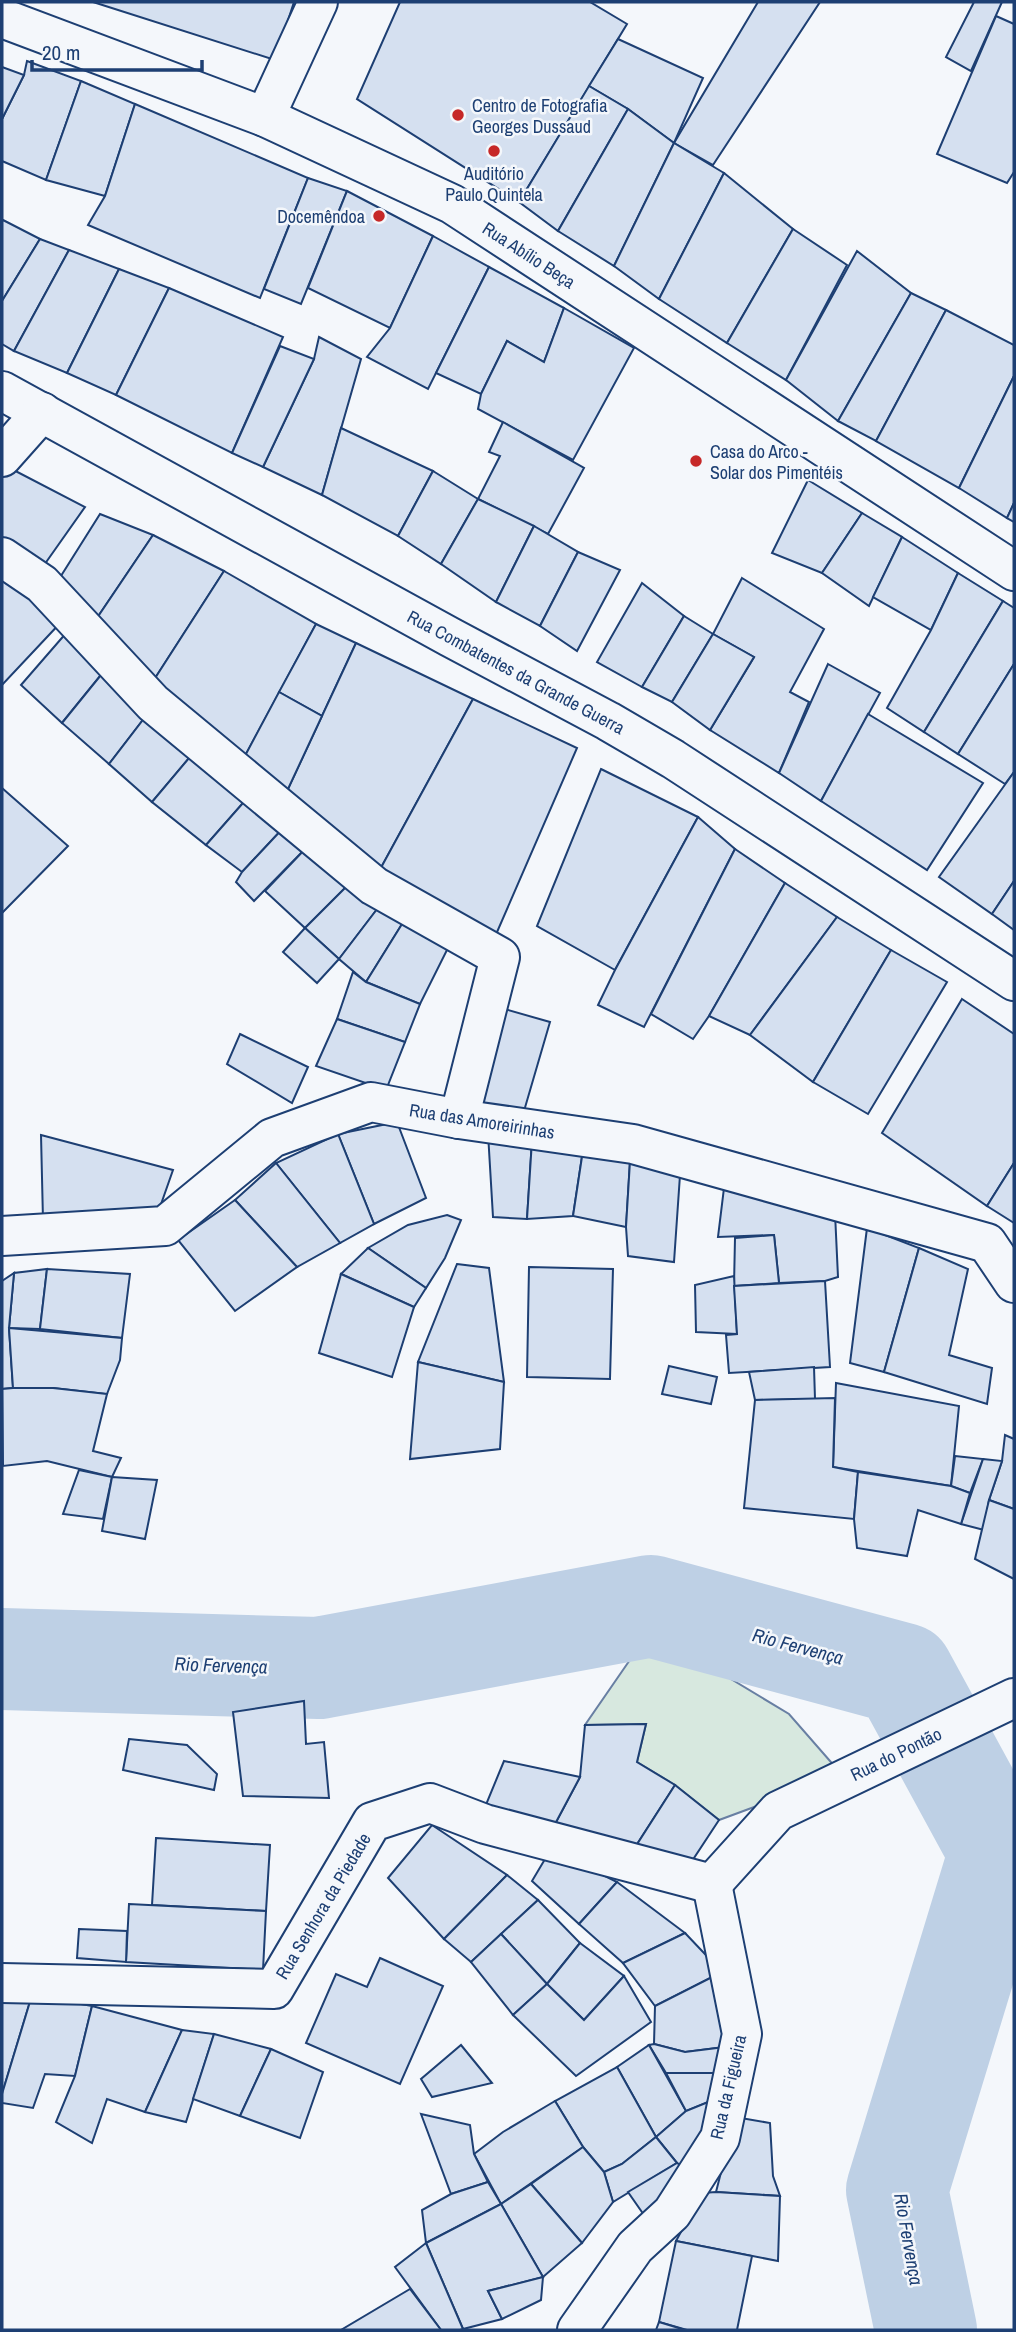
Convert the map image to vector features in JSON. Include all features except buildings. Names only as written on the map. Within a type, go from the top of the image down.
[{"type":"street","points":[[265,117],[317,2]]},
{"type":"street","name":"Rua Abílio Beça","points":[[2,18],[265,117],[452,204],[1014,571]]},
{"type":"street","name":"Rua Combatentes da Grande Guerra","points":[[2,391],[673,759],[1014,981]]},
{"type":"street","points":[[2,457],[42,412]]},
{"type":"street","points":[[2,557],[42,584],[153,703],[374,886],[500,957],[459,1119]]},
{"type":"street","name":"Rua das Amoreirinhas","points":[[2,1236],[165,1226],[272,1138],[371,1102],[459,1119],[633,1143],[986,1243],[1014,1283]]},
{"type":"street","name":"Rua do Pontão","points":[[712,1885],[778,1811],[1014,1698]]},
{"type":"street","name":"Rua Senhora da Piedade","points":[[2,1983],[274,1989],[372,1822],[430,1803],[485,1824],[712,1885]]},
{"type":"street","name":"Rua da Figueira","points":[[577,2330],[635,2247],[672,2213],[720,2138],[743,2034],[712,1885]]},
{"type":"shaded area","points":[[634,1654],[701,1661],[789,1714],[837,1769],[773,1800],[719,1820],[675,1785],[637,1762],[646,1724],[585,1725]]},
{"type":"waterway","name":"Rio Fervença","points":[[2,1659],[319,1668],[651,1606],[903,1674],[1000,1852],[897,2190],[926,2330]]},
{"type":"place","name":"Centro de Fotografia Georges Dussaud","points":[[458,115]]},
{"type":"place","name":"Auditório Paulo Quintela","points":[[494,151]]},
{"type":"place","name":"Docemêndoa","points":[[379,216]]},
{"type":"place","name":"Casa do Arco - Solar dos Pimentéis","points":[[696,461]]}]
